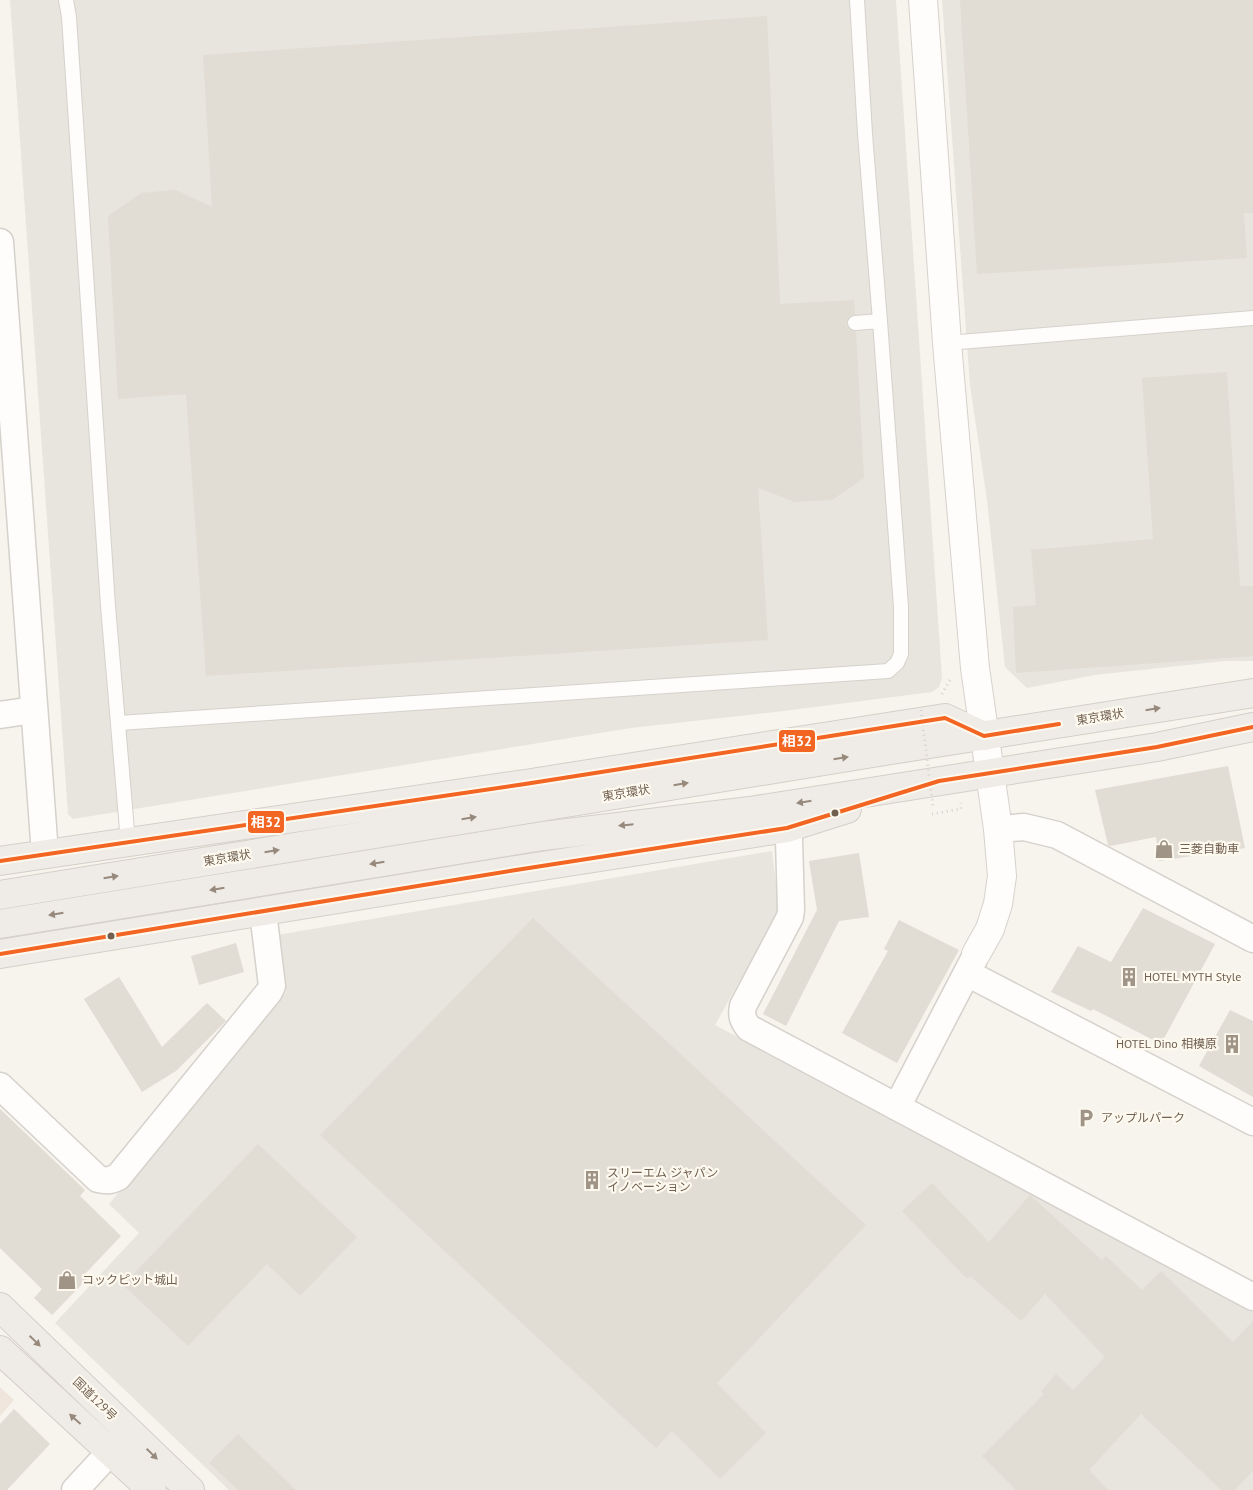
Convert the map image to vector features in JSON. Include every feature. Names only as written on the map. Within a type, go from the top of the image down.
[{"type":"highway","name":"東京環状","points":[[6,894],[1253,693]]},
{"type":"highway","points":[[0,861],[515,785],[945,718],[984,736]]},
{"type":"highway","points":[[8,922],[543,836],[750,811],[1157,747],[1253,727]]},
{"type":"highway","points":[[0,954],[787,828],[939,781]]},
{"type":"highway","name":"国道129号","points":[[0,1307],[190,1490]]},
{"type":"highway","points":[[0,1350],[152,1490]]},
{"type":"street","points":[[897,1107],[990,929],[998,904],[1002,876],[998,830],[974,668],[946,343],[923,0]]},
{"type":"street","points":[[0,242],[11,540],[34,710],[44,854]]},
{"type":"street","points":[[0,714],[34,710]]},
{"type":"street","points":[[1223,733],[1253,734]]},
{"type":"street","points":[[998,830],[1024,827],[1057,835],[1253,939]]},
{"type":"street","points":[[787,828],[791,914],[743,1006],[744,1022],[749,1028],[1253,1297]]},
{"type":"street","points":[[0,1086],[98,1179],[104,1181],[118,1177],[269,992],[272,986],[263,912]]},
{"type":"street","points":[[971,964],[1253,1122]]},
{"type":"street","points":[[75,1490],[111,1452]]},
{"type":"lane","points":[[66,0],[69,17],[108,606],[128,842]]},
{"type":"lane","points":[[69,17],[75,0]]},
{"type":"lane","points":[[119,723],[888,671],[897,663],[901,654],[901,607],[856,0]]},
{"type":"lane","points":[[946,343],[1253,318]]},
{"type":"lane","points":[[855,323],[880,321]]},
{"type":"path","points":[[941,696],[951,677]]},
{"type":"path","points":[[921,710],[934,807]]},
{"type":"path","points":[[932,814],[962,809],[961,805]]},
{"type":"shaded area","points":[[10,0],[896,0],[942,678],[939,687],[932,692],[631,728],[73,819],[68,814]]},
{"type":"shaded area","points":[[942,0],[1253,0],[1253,661],[1225,661],[1095,675],[1027,688],[1005,667],[987,500],[970,385]]},
{"type":"shaded area","points":[[772,851],[779,911],[715,1025],[1253,1310],[1253,1490],[229,1490],[55,1323],[139,1233],[109,1204],[286,992],[277,935]]},
{"type":"shaded area","points":[[0,1387],[14,1400],[0,1416]]},
{"type":"building","points":[[960,0],[1253,0],[1253,213],[1244,213],[1247,258],[977,274]]},
{"type":"building","points":[[767,16],[780,304],[854,300],[855,314],[850,316],[846,323],[848,328],[856,332],[864,478],[832,500],[795,502],[758,488],[768,640],[206,676],[186,394],[118,399],[108,216],[141,193],[176,190],[212,207],[203,55]]},
{"type":"building","points":[[1227,372],[1240,586],[1253,586],[1253,656],[1016,673],[1013,607],[1036,605],[1031,550],[1153,539],[1142,378]]},
{"type":"building","points":[[1228,766],[1245,848],[1159,861],[1156,837],[1108,845],[1095,790]]},
{"type":"building","points":[[859,853],[869,917],[839,921],[786,1026],[763,1014],[817,910],[809,861]]},
{"type":"building","name":"HOTEL MYTH Style","points":[[1143,908],[1215,944],[1161,1044],[1093,1009],[1091,1011],[1051,992],[1078,946],[1111,962]]},
{"type":"building","name":"スリーエム ジャパン イノベーション","points":[[533,918],[866,1225],[717,1383],[766,1433],[720,1479],[672,1431],[656,1448],[320,1135]]},
{"type":"building","points":[[899,920],[959,950],[897,1063],[842,1033],[888,951],[884,949]]},
{"type":"building","points":[[236,943],[244,972],[199,985],[191,956]]},
{"type":"building","points":[[119,977],[162,1047],[207,1003],[226,1021],[176,1071],[142,1092],[84,999]]},
{"type":"building","name":"HOTEL Dino 相模原","points":[[1230,1010],[1253,1021],[1253,1097],[1199,1066]]},
{"type":"building","points":[[0,1109],[85,1190],[80,1196],[121,1236],[84,1275],[88,1278],[52,1315],[34,1298],[42,1289],[0,1248]]},
{"type":"building","points":[[258,1144],[357,1237],[300,1296],[267,1264],[188,1346],[123,1285]]},
{"type":"building","points":[[932,1183],[989,1242],[1030,1195],[1102,1260],[1106,1256],[1142,1290],[1161,1271],[1233,1342],[1253,1321],[1253,1471],[1235,1490],[1221,1490],[1141,1414],[1089,1470],[1108,1490],[1016,1490],[982,1456],[1044,1394],[1041,1391],[1056,1374],[1073,1390],[1105,1357],[1045,1294],[1021,1321],[970,1276],[967,1279],[902,1211]]},
{"type":"building","points":[[14,1409],[50,1444],[7,1490],[0,1490],[0,1424]]},
{"type":"building","points":[[238,1434],[296,1490],[238,1490],[209,1463]]},
{"type":"transit line","name":"相32","points":[[0,861],[525,784],[945,718],[984,736],[1059,724]]},
{"type":"transit line","name":"相32","points":[[0,954],[787,828],[939,781],[1157,747],[1253,727]]},
{"type":"place","name":"三菱自動車","points":[[1164,849]]},
{"type":"place","name":"HOTEL MYTH Style","points":[[1129,977]]},
{"type":"place","name":"HOTEL Dino 相模原","points":[[1232,1044]]},
{"type":"place","name":"アップルパーク","points":[[1086,1118]]},
{"type":"place","name":"スリーエム ジャパン イノベーション","points":[[592,1180]]},
{"type":"place","name":"コックピット城山","points":[[67,1280]]}]
